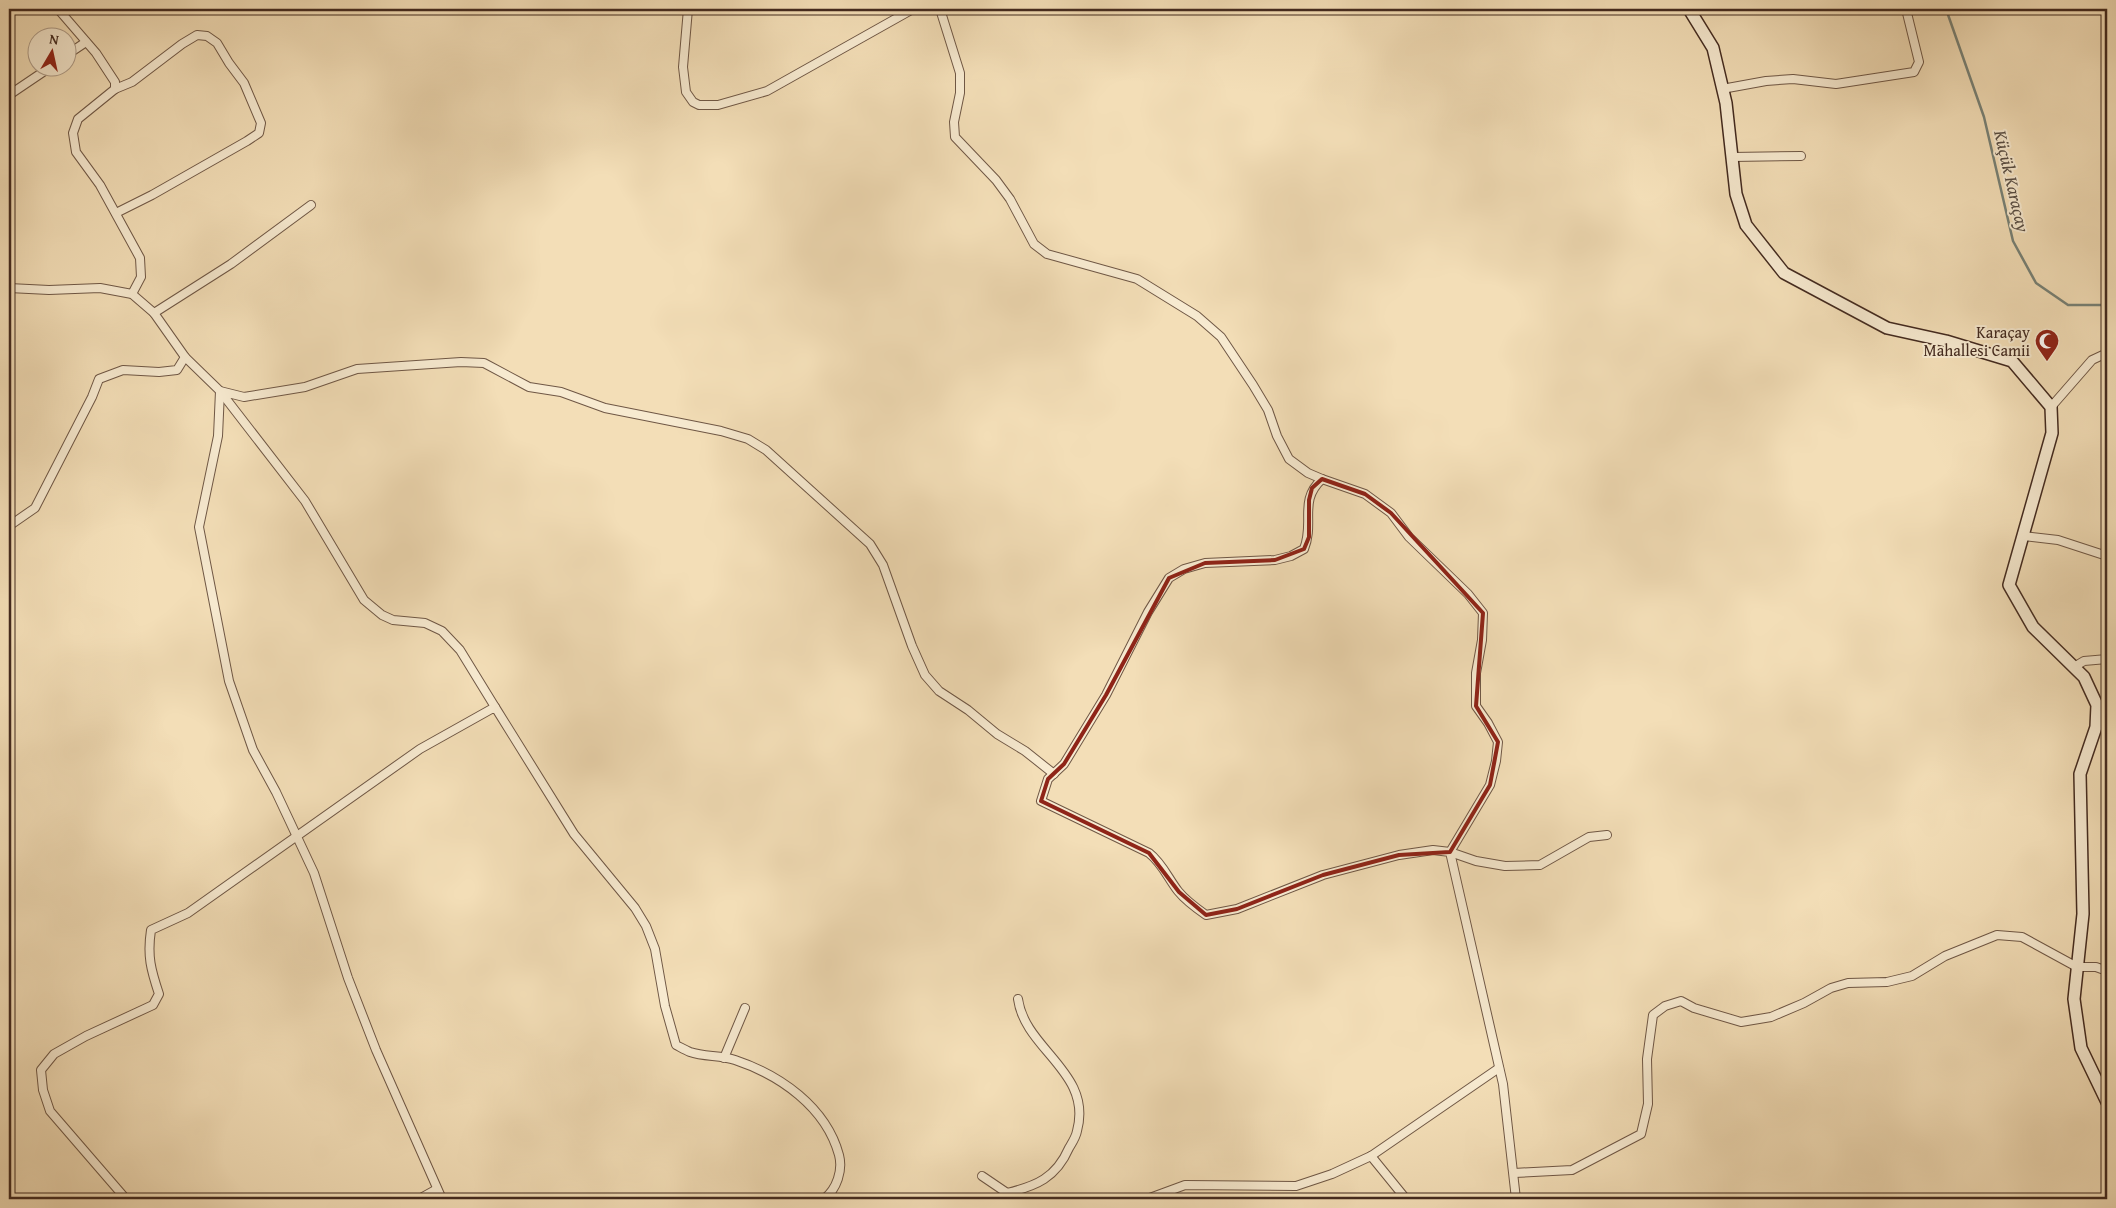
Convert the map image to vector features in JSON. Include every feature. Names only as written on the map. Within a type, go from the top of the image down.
[{"type":"street","points":[[58,9],[86,42],[115,82],[115,89]]},
{"type":"street","points":[[688,9],[683,67],[686,92],[693,102],[700,105],[718,105],[767,91],[913,9]]},
{"type":"street","points":[[940,9],[960,73],[960,93],[954,122],[955,138],[996,180],[1010,199],[1034,244],[1047,254],[1137,278],[1197,316],[1221,338],[1253,385],[1268,410],[1277,436],[1289,459],[1322,479],[1365,494],[1391,513],[1409,537],[1468,594],[1483,613],[1482,640],[1476,673],[1476,706],[1498,742],[1496,761],[1490,785],[1450,852],[1503,1084],[1516,1199]]},
{"type":"street","points":[[1689,9],[1713,48],[1722,88],[1736,194],[1746,225],[1784,273],[1887,328],[1946,341],[2012,362],[2051,407],[2052,433],[2009,585],[2033,627],[2084,677],[2097,705],[2096,727],[2080,774],[2083,914],[2074,999],[2081,1048],[2107,1102]]},
{"type":"street","points":[[1722,88],[1793,79],[1836,84],[1914,72],[1919,62],[1906,9]]},
{"type":"street","points":[[116,213],[152,196],[259,133],[261,123],[244,83],[217,43],[207,36],[197,35],[132,82],[115,89],[78,119],[73,133],[76,152],[92,172],[140,258],[140,277],[132,294]]},
{"type":"street","points":[[78,47],[86,42]]},
{"type":"street","points":[[9,95],[34,78]]},
{"type":"street","points":[[1732,157],[1801,156]]},
{"type":"street","points":[[154,313],[231,264],[311,205]]},
{"type":"street","points":[[9,288],[48,290],[100,288],[132,294],[154,313],[185,356],[220,391],[305,501],[364,600],[382,615],[393,620],[425,624],[442,631],[460,650],[574,834],[635,908],[646,926],[655,949],[665,1006],[676,1045],[690,1052],[734,1059],[765,1074],[804,1098],[824,1121],[837,1149],[841,1163],[838,1182],[824,1199]]},
{"type":"street","points":[[2051,407],[2092,360],[2107,353]]},
{"type":"street","points":[[9,526],[35,508],[92,397],[99,379],[123,370],[159,372],[177,370],[185,356]]},
{"type":"street","points":[[220,391],[244,397],[296,388],[357,368],[461,362],[484,363],[529,387],[561,392],[605,408],[665,419],[748,439],[766,450],[870,544],[883,565],[912,646],[925,675],[940,691],[968,710],[997,734],[1025,751],[1054,774]]},
{"type":"street","points":[[220,391],[218,436],[199,527],[230,681],[253,750],[298,836],[314,874],[348,978],[376,1050],[442,1199]]},
{"type":"street","points":[[1322,479],[1312,488],[1309,500],[1309,537],[1304,549],[1291,556],[1275,560],[1205,563],[1184,569],[1169,578],[1148,612],[1106,695],[1064,764],[1048,779],[1041,801],[1149,853],[1158,860],[1179,892],[1192,906],[1206,915],[1237,909],[1323,874],[1399,855],[1433,850],[1450,852],[1476,861],[1505,866],[1540,864],[1589,837],[1607,835]]},
{"type":"street","points":[[2024,536],[2058,540],[2107,556]]},
{"type":"street","points":[[2074,666],[2084,661],[2107,659]]},
{"type":"street","points":[[126,1199],[50,1111],[43,1090],[41,1070],[54,1054],[86,1036],[152,1005],[158,994],[148,949],[152,930],[188,913],[420,749],[495,707]]},
{"type":"street","points":[[1514,1173],[1572,1170],[1641,1134],[1648,1104],[1647,1059],[1653,1015],[1665,1006],[1681,1001],[1694,1008],[1741,1022],[1771,1017],[1804,1003],[1831,988],[1848,983],[1887,982],[1912,976],[1945,956],[1997,935],[2022,937],[2077,967],[2096,967],[2107,970]]},
{"type":"street","points":[[982,1176],[1009,1196],[1036,1185],[1051,1175],[1066,1155],[1078,1130],[1079,1114],[1075,1088],[1035,1038],[1019,1010],[1018,999]]},
{"type":"street","points":[[724,1058],[744,1008]]},
{"type":"street","points":[[1147,1199],[1185,1184],[1296,1186],[1332,1174],[1371,1156],[1499,1068]]},
{"type":"street","points":[[1371,1156],[1406,1199]]},
{"type":"street","points":[[419,1199],[437,1189]]},
{"type":"highlighted area","points":[[1322,479],[1365,494],[1391,513],[1483,613],[1476,706],[1498,742],[1490,785],[1450,852],[1399,855],[1323,875],[1237,909],[1206,915],[1179,892],[1149,853],[1041,801],[1048,779],[1064,764],[1106,695],[1169,578],[1205,563],[1275,560],[1304,549],[1309,537],[1309,500],[1312,488]]},
{"type":"waterway","name":"Küçük Karaçay","points":[[1946,9],[1984,117],[2013,241],[2036,283],[2068,305],[2107,305]]},
{"type":"place","name":"Karaçay Mahallesi Camii","points":[[2047,362]]}]
